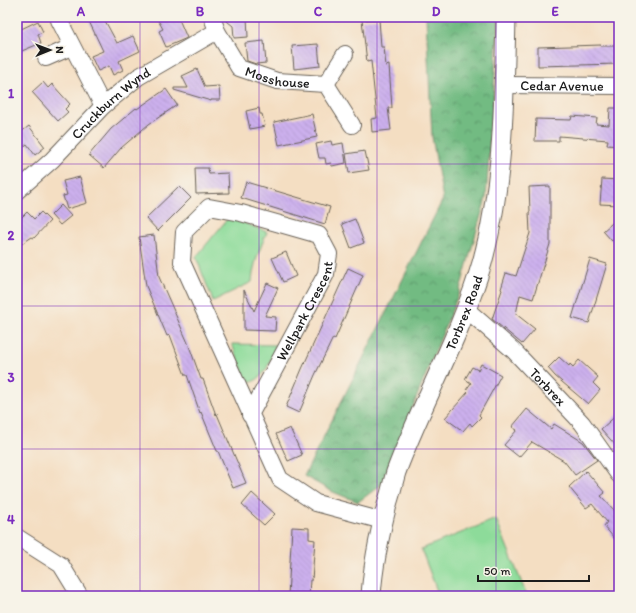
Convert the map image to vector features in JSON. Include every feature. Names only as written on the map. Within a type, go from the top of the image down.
[{"type":"street","name":"Torbrex Road","points":[[371,596],[372,570],[396,473],[417,421],[466,310],[481,263],[494,210],[499,179],[505,85],[506,17]]},
{"type":"street","points":[[59,20],[102,106]]},
{"type":"street","name":"Mosshouse","points":[[214,24],[239,68],[277,81],[326,84],[352,125]]},
{"type":"street","name":"Cruckburn Wynd","points":[[19,184],[52,160],[102,106],[138,77],[214,24]]},
{"type":"street","points":[[46,58],[72,47]]},
{"type":"street","points":[[326,84],[345,54]]},
{"type":"street","name":"Cedar Avenue","points":[[505,85],[619,86]]},
{"type":"street","name":"Wellpark Crescent","points":[[250,415],[326,274],[329,254],[319,235],[241,213],[209,207],[184,232],[182,262],[250,415],[280,480],[316,503],[383,521]]},
{"type":"street","name":"Torbrex","points":[[466,310],[514,351],[582,423],[619,475]]},
{"type":"street","points":[[17,537],[61,565],[80,596]]},
{"type":"green space","points":[[426,17],[499,17],[486,198],[459,293],[381,485],[358,502],[333,492],[304,476],[443,199],[432,137]]},
{"type":"green space","points":[[229,217],[267,232],[255,263],[252,282],[213,301],[196,257]]},
{"type":"green space","points":[[232,344],[276,345],[265,372],[252,382],[246,380]]},
{"type":"green space","points":[[496,519],[527,596],[439,596],[421,549]]},
{"type":"building","points":[[87,17],[103,17],[117,43],[133,36],[140,51],[119,61],[123,70],[113,75],[109,66],[98,71],[91,56],[103,51]]},
{"type":"building","points":[[156,17],[178,17],[187,38],[166,47],[159,31],[163,29]]},
{"type":"building","points":[[222,17],[247,17],[248,37],[234,38],[233,26]]},
{"type":"building","points":[[379,19],[381,47],[384,47],[386,66],[389,65],[392,108],[388,108],[391,130],[372,132],[371,119],[377,118],[371,61],[367,62],[362,20]]},
{"type":"building","points":[[38,21],[43,32],[38,34],[41,43],[17,53],[17,31]]},
{"type":"building","points":[[264,41],[266,63],[256,64],[247,61],[245,43]]},
{"type":"building","points":[[318,44],[320,66],[294,69],[292,46]]},
{"type":"building","points":[[601,45],[619,46],[619,64],[538,66],[538,47]]},
{"type":"building","points":[[197,69],[205,87],[219,86],[220,100],[211,101],[174,90],[174,88],[188,88],[182,76]]},
{"type":"building","points":[[43,82],[48,88],[52,84],[70,104],[65,109],[68,112],[58,121],[32,92]]},
{"type":"building","points":[[166,89],[177,105],[149,124],[121,148],[104,168],[89,155],[111,129],[136,108],[137,109]]},
{"type":"building","points":[[259,108],[265,126],[250,129],[246,111]]},
{"type":"building","points":[[610,108],[619,108],[619,146],[607,145],[608,140],[559,136],[559,141],[535,141],[536,119],[571,120],[572,116],[597,118],[596,124],[609,125]]},
{"type":"building","points":[[312,114],[317,137],[279,145],[274,122]]},
{"type":"building","points":[[29,126],[45,147],[35,155],[27,144],[17,152],[17,135]]},
{"type":"building","points":[[331,141],[332,145],[343,143],[346,163],[332,166],[331,163],[326,164],[325,158],[319,158],[316,144]]},
{"type":"building","points":[[365,151],[369,170],[349,173],[346,154]]},
{"type":"building","points":[[195,168],[208,168],[209,174],[228,173],[229,193],[196,194]]},
{"type":"building","points":[[80,177],[87,203],[67,209],[63,196],[67,195],[63,181]]},
{"type":"building","points":[[602,179],[619,180],[619,205],[600,204]]},
{"type":"building","points":[[246,182],[330,207],[325,224],[241,198]]},
{"type":"building","points":[[179,186],[191,198],[158,231],[146,218]]},
{"type":"building","points":[[550,186],[550,244],[533,299],[520,295],[516,314],[535,329],[522,344],[492,319],[506,273],[516,276],[530,233],[529,187]]},
{"type":"building","points":[[61,205],[71,216],[60,225],[51,215]]},
{"type":"building","points":[[27,212],[34,219],[41,212],[50,221],[34,238],[32,237],[17,247],[17,222]]},
{"type":"building","points":[[619,217],[619,235],[612,241],[603,231]]},
{"type":"building","points":[[355,219],[364,243],[351,248],[342,224]]},
{"type":"building","points":[[154,235],[159,277],[246,483],[233,488],[201,412],[200,413],[187,375],[185,375],[170,335],[167,336],[146,286],[139,237]]},
{"type":"building","points":[[286,252],[296,276],[283,282],[272,258]]},
{"type":"building","points":[[590,259],[607,264],[589,323],[572,318]]},
{"type":"building","points":[[348,268],[363,275],[335,339],[333,338],[299,413],[286,407]]},
{"type":"building","points":[[267,283],[278,288],[265,316],[276,317],[275,331],[244,330],[244,290],[254,311]]},
{"type":"building","points":[[559,357],[569,366],[570,364],[573,367],[579,360],[598,377],[593,383],[600,390],[588,404],[555,376],[548,368]]},
{"type":"building","points":[[481,364],[501,375],[479,415],[481,417],[472,426],[470,423],[463,431],[445,418],[468,392],[466,390],[471,383],[465,379],[472,367],[478,370]]},
{"type":"building","points":[[527,409],[551,429],[554,424],[583,442],[597,460],[575,475],[564,461],[532,442],[519,457],[504,445],[517,430],[512,427]]},
{"type":"building","points":[[619,413],[619,449],[601,429]]},
{"type":"building","points":[[290,428],[302,455],[288,461],[276,434]]},
{"type":"building","points":[[586,471],[605,493],[601,496],[615,511],[619,506],[619,544],[604,526],[607,522],[592,504],[586,508],[569,487]]},
{"type":"building","points":[[252,493],[275,514],[264,525],[242,505]]},
{"type":"building","points":[[292,527],[309,528],[309,539],[315,540],[312,580],[310,580],[309,596],[288,596]]}]
